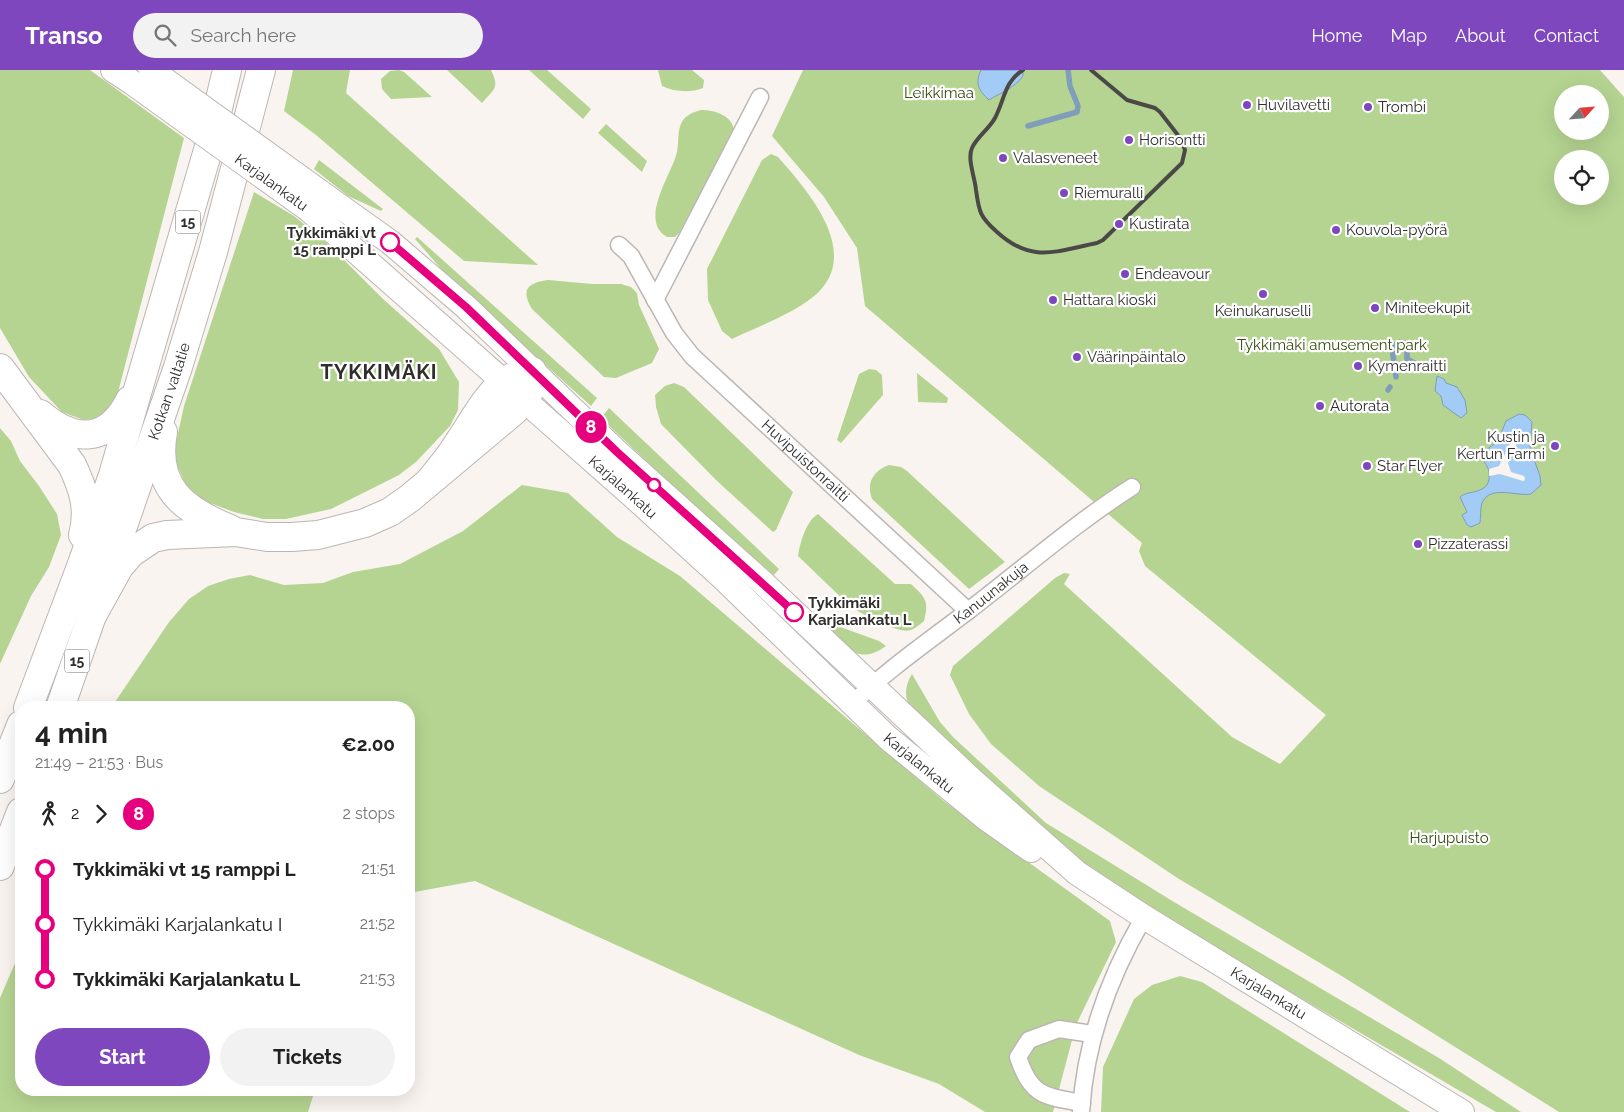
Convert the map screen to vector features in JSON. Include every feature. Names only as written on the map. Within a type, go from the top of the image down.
[{"type":"highway","name":"Kotkan valtatie","points":[[31,701],[108,491],[208,150],[227,70]]},
{"type":"highway","name":"Kotkan valtatie","points":[[62,701],[178,367],[218,233],[261,70]]},
{"type":"highway","points":[[178,367],[162,434],[160,452],[164,475],[175,495],[188,508],[204,519],[236,532]]},
{"type":"highway","points":[[0,368],[72,465],[81,483],[85,498],[87,514],[84,530],[58,628]]},
{"type":"highway","points":[[93,614],[119,567],[141,544],[167,535],[236,532],[267,537],[292,537],[342,530],[390,512],[428,483],[490,433],[524,400],[532,382],[532,371],[514,375],[503,382],[483,404],[447,460],[428,483]]},
{"type":"highway","points":[[23,400],[61,430],[84,435],[97,433],[108,429],[118,421],[144,372]]},
{"type":"highway","points":[[0,779],[15,740]]},
{"type":"highway","points":[[0,866],[15,827]]},
{"type":"main road","name":"Karjalankatu","points":[[151,70],[314,200],[503,382],[724,580],[888,738],[987,819],[1045,859],[1077,873]]},
{"type":"main road","name":"Karjalankatu","points":[[122,76],[314,200],[390,242],[466,307],[617,452],[761,581],[972,780],[1077,873],[1144,917],[1462,1112]]},
{"type":"street","points":[[655,300],[760,97]]},
{"type":"street","name":"Huvipuistonraitti","points":[[620,245],[632,256],[674,333],[692,356],[968,611]]},
{"type":"street","name":"Kanuunakuja","points":[[852,704],[871,686],[1064,533],[1132,487]]},
{"type":"street","points":[[1092,1034],[1059,1029],[1029,1040],[1018,1057],[1024,1076],[1044,1096],[1082,1108],[1092,1034],[1127,946],[1144,917]]},
{"type":"green space","points":[[0,70],[90,70],[184,138],[116,400],[109,411],[97,418],[84,420],[62,412],[29,377],[0,328]]},
{"type":"green space","points":[[293,70],[350,70],[346,93],[538,265],[464,261],[316,135],[284,111]]},
{"type":"green space","points":[[399,70],[404,72],[432,97],[391,99],[382,89],[381,79],[390,71]]},
{"type":"green space","points":[[447,70],[491,70],[495,81],[494,88],[482,103]]},
{"type":"green space","points":[[529,70],[547,70],[591,109],[583,119]]},
{"type":"green space","points":[[658,70],[692,70],[704,80],[703,88],[677,91],[662,86]]},
{"type":"green space","name":"Tykkimäki amusement park","points":[[803,70],[1600,70],[1624,97],[1624,1112],[1559,1112],[1340,975],[1179,879],[1039,786],[991,744],[969,714],[950,675],[953,666],[1055,578],[1064,573],[1070,574],[1064,584],[1232,737],[1280,764],[1326,715],[1145,566],[1139,551],[1142,543],[865,306],[857,248],[824,197],[772,136]]},
{"type":"green space","points":[[701,110],[722,114],[733,125],[734,130],[679,233],[675,237],[667,237],[659,229],[656,220],[659,196],[677,152],[680,125],[687,116]]},
{"type":"green space","points":[[606,124],[647,161],[642,172],[598,133]]},
{"type":"green space","points":[[771,154],[778,157],[816,205],[833,243],[834,262],[828,280],[813,297],[784,315],[732,339],[722,331],[708,300],[707,269],[762,160]]},
{"type":"green space","points":[[319,160],[383,209],[381,211],[348,196],[314,169]]},
{"type":"green space","points":[[254,192],[294,216],[327,243],[382,298],[439,349],[459,382],[458,410],[450,426],[416,462],[399,475],[331,509],[286,519],[263,519],[234,512],[202,500],[186,485],[176,463],[175,447],[184,406]]},
{"type":"green space","points":[[417,237],[597,398],[591,406],[451,280],[415,239]]},
{"type":"green space","points":[[548,280],[592,284],[621,284],[631,287],[637,293],[639,305],[659,349],[652,363],[616,378],[604,377],[532,309],[528,302],[528,288],[535,283]]},
{"type":"green space","points":[[869,369],[876,370],[882,375],[883,395],[841,443],[837,440],[859,374]]},
{"type":"green space","points":[[917,373],[948,398],[947,403],[918,402]]},
{"type":"green space","points":[[674,383],[684,387],[793,492],[776,530],[773,532],[717,481],[661,424],[655,395],[665,386]]},
{"type":"green space","points":[[609,408],[779,569],[774,575],[717,528],[601,418]]},
{"type":"green space","points":[[0,428],[11,441],[20,461],[57,514],[61,535],[49,567],[31,596],[0,664]]},
{"type":"green space","points":[[889,465],[901,467],[907,471],[1005,562],[969,589],[872,499],[870,488],[872,478]]},
{"type":"green space","points":[[522,485],[568,493],[617,537],[680,576],[945,802],[1110,921],[1116,942],[1076,1025],[1053,1112],[985,1112],[939,1084],[859,1055],[475,881],[415,892],[415,701],[116,701],[169,622],[189,599],[208,586],[250,575],[284,585],[323,583],[353,572],[400,564],[463,531]]},
{"type":"green space","points":[[818,514],[895,584],[911,584],[916,589],[926,604],[924,621],[913,629],[906,631],[890,627],[864,615],[852,608],[798,556],[807,527]]},
{"type":"green space","points":[[832,624],[879,641],[886,646],[868,654],[853,652],[826,629]]},
{"type":"green space","points":[[912,674],[940,722],[953,737],[1046,823],[1174,902],[1439,1058],[1521,1112],[1496,1112],[1165,919],[1078,862],[910,708],[906,691]]},
{"type":"green space","points":[[15,963],[15,1096],[313,1096],[308,1112],[0,1112],[0,998]]},
{"type":"green space","points":[[1180,976],[1202,982],[1410,1112],[1101,1112],[1103,1067],[1134,999],[1152,985]]},
{"type":"water","points":[[981,70],[1023,70],[1023,76],[1012,87],[989,100],[982,93],[978,83]]},
{"type":"water","points":[[1437,376],[1444,379],[1446,383],[1457,387],[1465,400],[1467,413],[1461,418],[1443,405],[1441,396],[1435,391]]},
{"type":"water","points":[[1519,414],[1525,415],[1532,422],[1530,448],[1540,476],[1541,485],[1531,494],[1498,493],[1486,497],[1482,503],[1480,523],[1471,527],[1467,525],[1462,515],[1467,512],[1460,497],[1487,485],[1489,472],[1481,454],[1498,441],[1506,421]]},
{"type":"pier","points":[[1515,438],[1517,443],[1508,463],[1511,472],[1524,476],[1525,480],[1500,474],[1489,476],[1489,469],[1499,466],[1512,440]]},
{"type":"waterway","points":[[1028,126],[1077,112],[1078,106],[1070,86],[1068,70]]},
{"type":"waterway","points":[[1396,377],[1392,348],[1399,342],[1404,343],[1407,347],[1407,359],[1426,370]]},
{"type":"railway","points":[[1023,70],[1008,85],[995,118],[974,144],[971,152],[971,163],[979,209],[984,218],[1010,242],[1033,252],[1069,249],[1103,240],[1182,163],[1185,150],[1181,139],[1160,112],[1155,108],[1127,100],[1091,70]]},
{"type":"bus line","name":"8","points":[[390,242],[466,307],[617,452],[794,612]]},
{"type":"place","name":"Huvilavetti","points":[[1247,105]]},
{"type":"place","name":"Trombi","points":[[1368,107]]},
{"type":"place","name":"Horisontti","points":[[1129,140]]},
{"type":"place","name":"Valasveneet","points":[[1003,158]]},
{"type":"place","name":"Riemuralli","points":[[1064,193]]},
{"type":"place","name":"Kustirata","points":[[1119,224]]},
{"type":"place","name":"Kouvola-pyörä","points":[[1336,230]]},
{"type":"place","name":"Tykkimäki vt 15 ramppi L","points":[[390,242]]},
{"type":"place","name":"Endeavour","points":[[1125,274]]},
{"type":"place","name":"Keinukaruselli","points":[[1263,294]]},
{"type":"place","name":"Hattara kioski","points":[[1053,300]]},
{"type":"place","name":"Miniteekupit","points":[[1375,308]]},
{"type":"place","name":"Väärinpäintalo","points":[[1077,357]]},
{"type":"place","name":"Kymenraitti","points":[[1358,366]]},
{"type":"place","name":"Autorata","points":[[1320,406]]},
{"type":"place","name":"Kustin ja Kertun Farmi","points":[[1555,446]]},
{"type":"place","name":"Star Flyer","points":[[1367,466]]},
{"type":"place","name":"Pizzaterassi","points":[[1418,544]]},
{"type":"place","name":"Tykkimäki Karjalankatu L","points":[[794,612]]},
{"type":"district","name":"TYKKIMÄKI","points":[[379,372]]},
{"type":"park label","name":"Leikkimaa","points":[[939,93]]},
{"type":"park label","name":"Harjupuisto","points":[[1449,838]]}]
